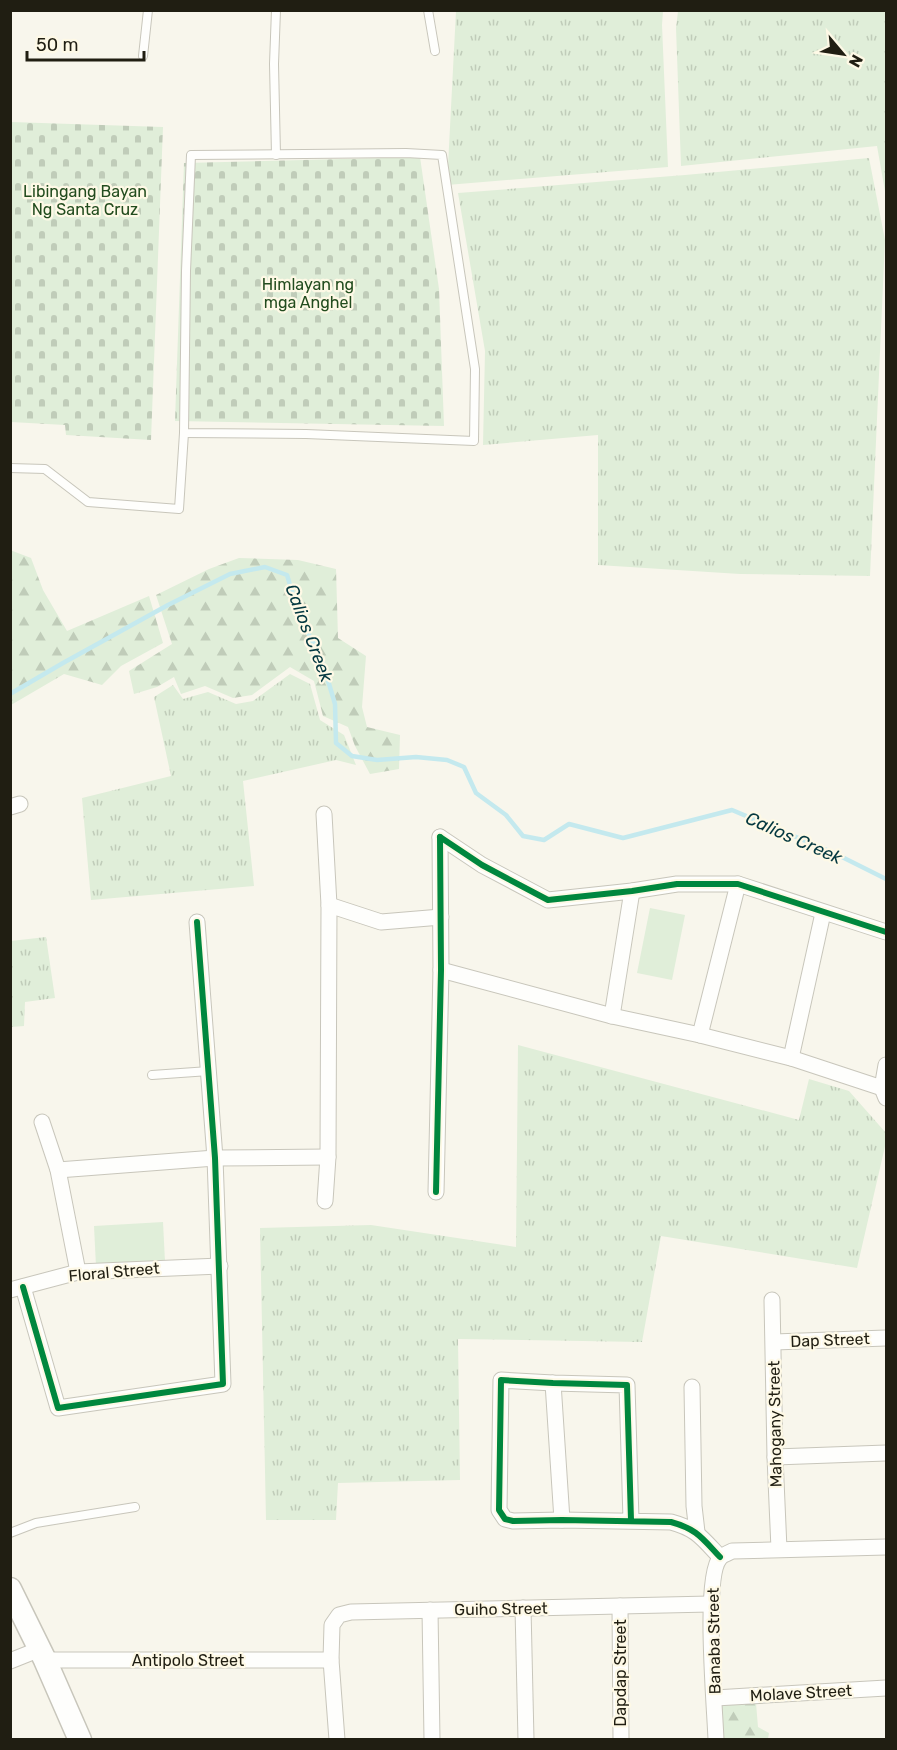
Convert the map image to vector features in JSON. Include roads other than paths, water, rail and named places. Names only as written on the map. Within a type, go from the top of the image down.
[{"type":"main road","points":[[10,1589],[43,1654],[80,1740]]},
{"type":"street","points":[[324,814],[329,905],[328,1157],[325,1202]]},
{"type":"street","points":[[436,1192],[441,970],[440,837],[482,865],[548,900],[677,884],[738,884],[886,932]]},
{"type":"street","points":[[700,1035],[738,884]]},
{"type":"street","points":[[612,1016],[632,891]]},
{"type":"street","points":[[329,905],[381,922],[441,917]]},
{"type":"street","points":[[791,1058],[823,913]]},
{"type":"street","points":[[17,1289],[58,1408],[223,1384],[215,1158],[197,922]]},
{"type":"street","points":[[441,970],[612,1016],[791,1058],[884,1093],[886,1065]]},
{"type":"street","points":[[42,1122],[58,1170],[78,1272]]},
{"type":"street","points":[[58,1170],[215,1158],[328,1157]]},
{"type":"street","name":"Floral Street","points":[[17,1289],[78,1272],[220,1266]]},
{"type":"street","name":"Mahogany Street","points":[[772,1300],[779,1549]]},
{"type":"street","name":"Dap Street","points":[[774,1342],[886,1338]]},
{"type":"street","points":[[631,1520],[627,1385],[501,1380],[499,1510],[505,1519],[513,1521],[671,1522],[697,1532],[726,1554],[779,1549],[886,1548]]},
{"type":"street","points":[[553,1383],[562,1520]]},
{"type":"street","points":[[692,1387],[694,1506],[697,1532]]},
{"type":"street","points":[[775,1457],[886,1453]]},
{"type":"street","name":"Banaba Street","points":[[716,1740],[710,1604],[714,1571],[726,1554]]},
{"type":"street","name":"Guiho Street","points":[[331,1660],[332,1625],[339,1615],[351,1612],[710,1604]]},
{"type":"street","name":"Dapdap Street","points":[[620,1606],[621,1740]]},
{"type":"street","points":[[523,1608],[526,1740]]},
{"type":"street","points":[[430,1610],[432,1740]]},
{"type":"street","points":[[10,1661],[43,1654]]},
{"type":"street","name":"Antipolo Street","points":[[43,1654],[331,1660]]},
{"type":"street","points":[[331,1660],[337,1740]]},
{"type":"street","name":"Molave Street","points":[[715,1698],[886,1688]]},
{"type":"lane","points":[[142,56],[148,10]]},
{"type":"lane","points":[[276,10],[274,64],[276,155]]},
{"type":"lane","points":[[428,10],[435,51]]},
{"type":"lane","points":[[10,468],[45,469],[88,502],[179,509],[184,433],[186,271],[191,155],[442,154],[475,369],[474,441],[306,434],[184,433]]},
{"type":"lane","points":[[152,1075],[208,1071]]},
{"type":"lane","points":[[10,1533],[36,1523],[135,1507]]},
{"type":"waterway","name":"Calios Creek","points":[[10,694],[168,605],[230,574],[265,567],[287,575],[300,618],[321,657],[335,704],[336,743],[352,756],[377,760],[416,757],[447,760],[464,767],[476,793],[506,815],[523,836],[544,840],[569,824],[623,838],[732,810],[834,853],[886,879]]},
{"type":"park label","name":"Libingang Bayan Ng Santa Cruz","points":[[85,200]]},
{"type":"park label","name":"Himlayan ng mga Anghel","points":[[308,293]]}]
